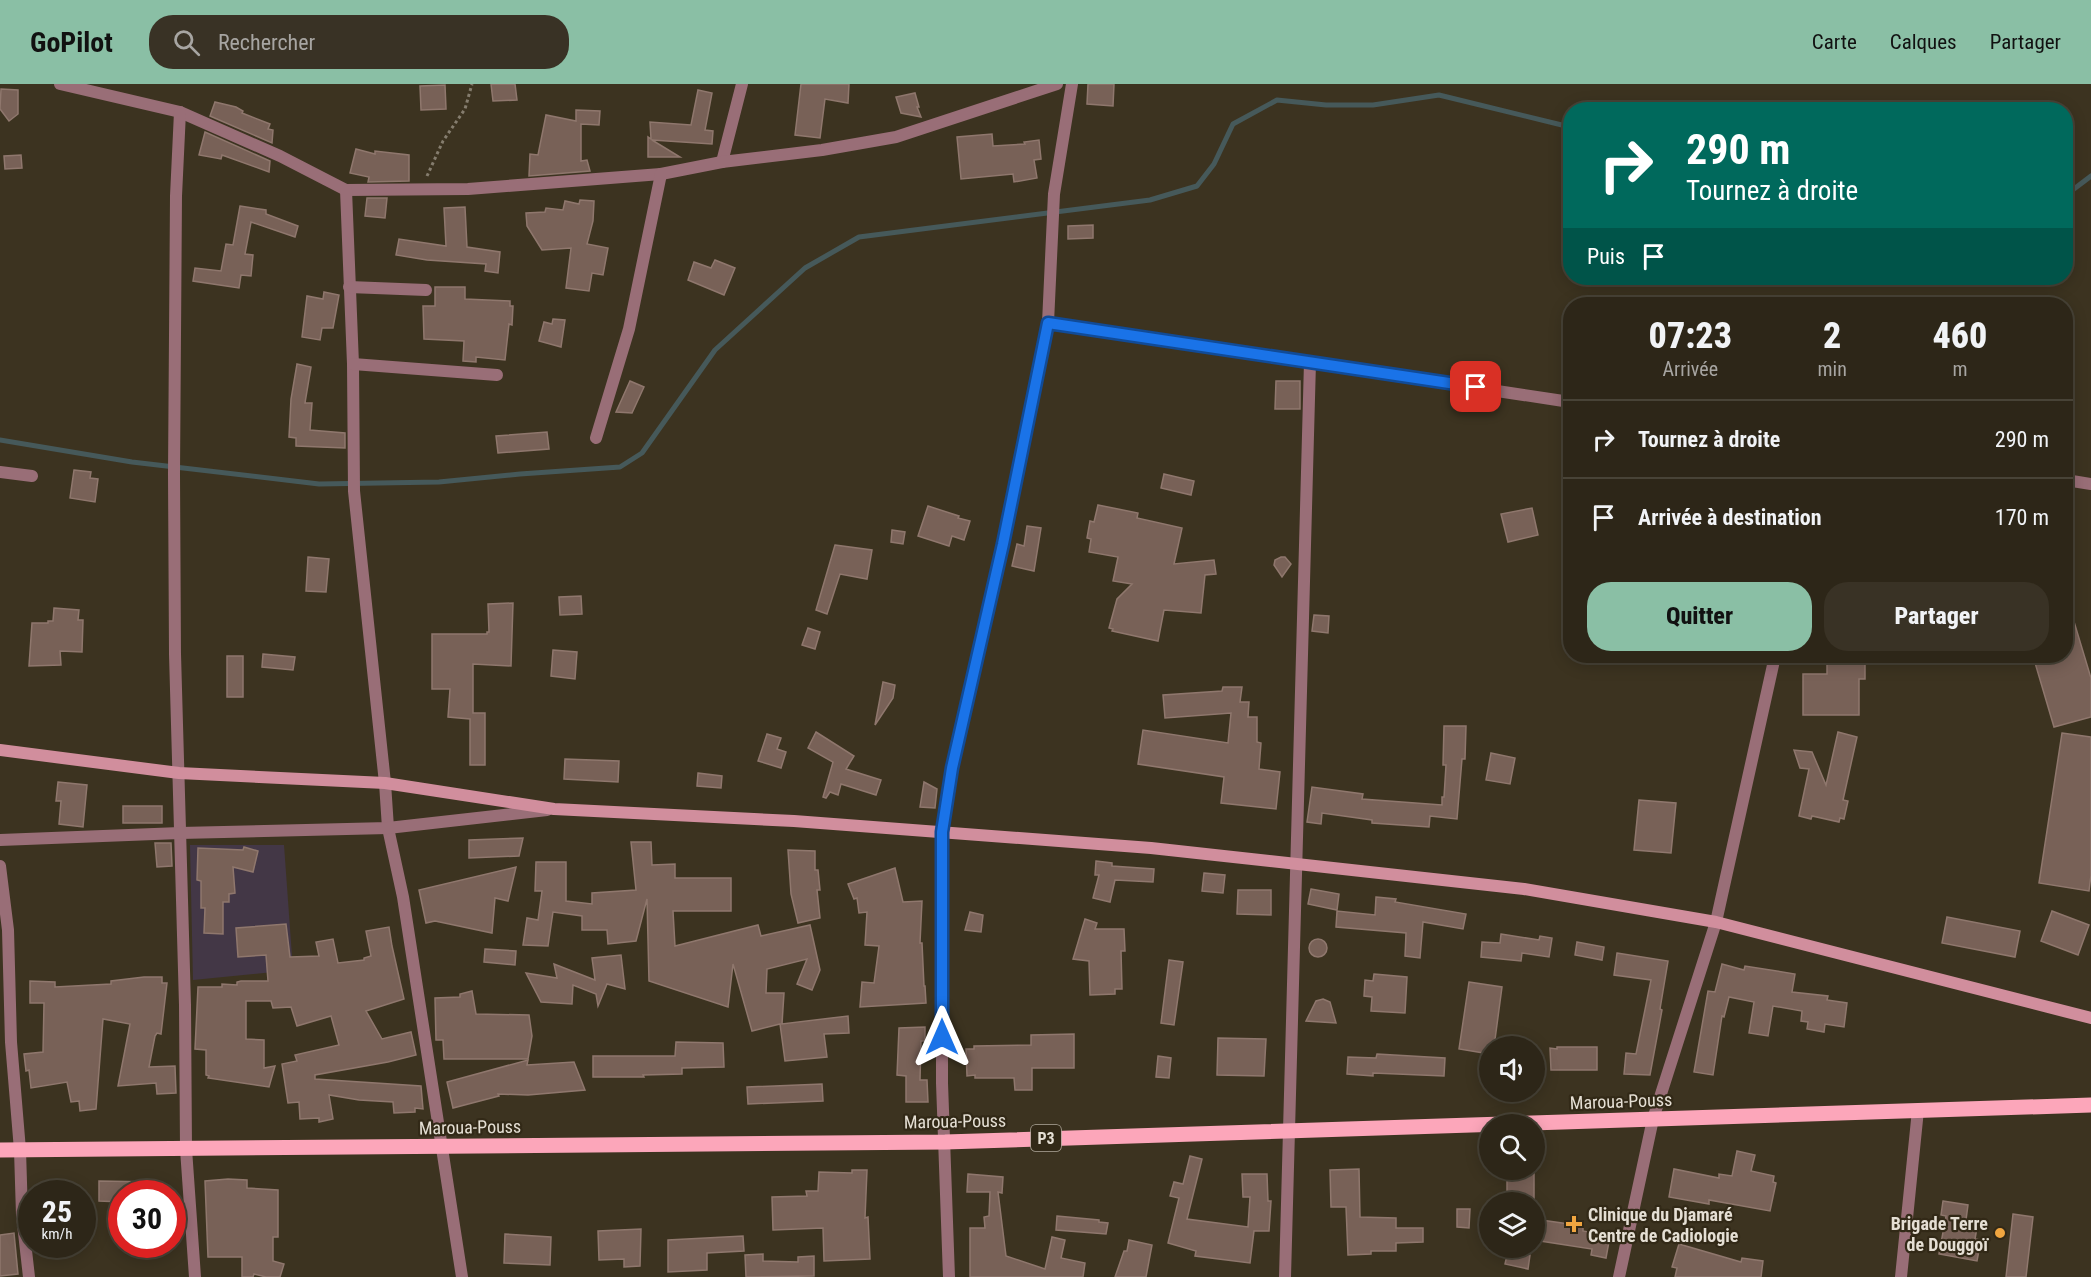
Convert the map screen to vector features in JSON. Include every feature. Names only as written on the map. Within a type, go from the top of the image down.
[{"type":"main road","points":[[0,750],[179,773],[385,783],[554,809],[794,821],[1151,848],[1524,889],[1716,922],[2091,1018]]},
{"type":"main road","name":"Maroua-Pouss","points":[[0,1150],[945,1142],[2091,1105]]},
{"type":"street","points":[[60,84],[180,112],[280,156],[346,190],[468,189],[661,174],[722,162],[822,150],[896,137],[1057,84]]},
{"type":"street","points":[[722,162],[742,84]]},
{"type":"street","points":[[949,1277],[942,1083],[942,832],[952,768],[1003,544],[1048,323],[1054,194],[1072,84]]},
{"type":"street","points":[[180,112],[176,196],[175,654],[185,1005],[186,1149],[195,1277]]},
{"type":"street","points":[[596,438],[629,329],[661,174]]},
{"type":"street","points":[[346,190],[353,364],[354,491],[388,828],[403,897],[462,1277]]},
{"type":"street","points":[[349,287],[426,290]]},
{"type":"street","points":[[1048,323],[1563,401]]},
{"type":"street","points":[[1285,1277],[1310,362]]},
{"type":"street","points":[[353,364],[497,375]]},
{"type":"street","points":[[0,472],[32,476]]},
{"type":"street","points":[[2073,481],[2091,484]]},
{"type":"street","points":[[1619,1277],[1653,1119],[1716,922],[1773,663]]},
{"type":"street","points":[[0,840],[388,828],[554,809]]},
{"type":"street","points":[[0,866],[8,930],[11,1042],[20,1150],[22,1215],[29,1277]]},
{"type":"street","points":[[1901,1277],[1918,1110]]},
{"type":"path","points":[[422,189],[443,141],[465,109],[472,84]]},
{"type":"shaded area","points":[[190,845],[284,845],[293,970],[193,980]]},
{"type":"building","points":[[491,84],[515,84],[517,100],[493,101]]},
{"type":"building","points":[[801,84],[849,84],[848,103],[825,99],[820,138],[795,135]]},
{"type":"building","points":[[1088,84],[1114,84],[1113,106],[1087,104]]},
{"type":"building","points":[[445,85],[446,109],[421,110],[420,86]]},
{"type":"building","points":[[1,89],[18,90],[18,114],[9,121],[0,109]]},
{"type":"building","points":[[698,90],[712,93],[705,130],[713,131],[712,144],[652,140],[680,157],[648,157],[648,137],[651,139],[650,122],[691,125]]},
{"type":"building","points":[[915,93],[921,117],[901,113],[896,97]]},
{"type":"building","points":[[215,102],[236,107],[243,111],[242,113],[270,124],[268,129],[273,130],[272,143],[210,116]]},
{"type":"building","points":[[576,110],[600,111],[599,125],[581,124],[581,161],[587,160],[590,171],[529,176],[530,154],[538,155],[546,115],[576,121]]},
{"type":"building","points":[[205,132],[270,161],[269,172],[222,155],[221,159],[199,155]]},
{"type":"building","points":[[992,134],[993,146],[1025,144],[1024,142],[1039,140],[1041,159],[1034,160],[1037,178],[1014,182],[1013,174],[961,179],[957,137]]},
{"type":"building","points":[[356,149],[375,154],[375,151],[409,155],[409,181],[368,182],[369,177],[350,173]]},
{"type":"building","points":[[21,155],[22,168],[5,169],[4,156]]},
{"type":"building","points":[[367,198],[387,198],[385,218],[365,216]]},
{"type":"building","points":[[580,200],[594,201],[593,221],[587,244],[608,248],[603,275],[592,273],[589,291],[566,288],[571,248],[542,250],[527,226],[526,213],[545,212],[546,208],[563,210],[565,201],[579,204]]},
{"type":"building","points":[[240,206],[266,210],[266,214],[298,226],[295,237],[251,222],[245,254],[253,255],[251,276],[241,275],[239,288],[193,281],[195,268],[221,271],[226,244],[233,245]]},
{"type":"building","points":[[465,207],[467,247],[500,252],[498,273],[485,271],[486,264],[427,260],[396,255],[399,239],[446,246],[444,208]]},
{"type":"building","points":[[1093,225],[1093,238],[1068,239],[1068,226]]},
{"type":"building","points":[[715,260],[735,268],[724,295],[688,280],[694,262],[711,268]]},
{"type":"building","points":[[435,287],[465,287],[465,299],[510,301],[510,306],[513,306],[512,325],[509,324],[505,360],[476,357],[476,362],[463,361],[464,341],[424,339],[423,306],[435,306]]},
{"type":"building","points":[[324,292],[339,295],[333,328],[322,328],[320,340],[302,337],[307,296],[323,299]]},
{"type":"building","points":[[553,319],[565,320],[561,347],[539,341],[544,322],[552,324]]},
{"type":"building","points":[[297,364],[311,367],[305,403],[312,403],[310,430],[345,433],[345,448],[296,446],[296,438],[289,437],[291,399]]},
{"type":"building","points":[[630,381],[644,387],[632,413],[616,412]]},
{"type":"building","points":[[1276,381],[1300,381],[1300,409],[1275,409]]},
{"type":"building","points":[[547,432],[549,449],[498,453],[496,436]]},
{"type":"building","points":[[74,470],[91,472],[90,478],[98,479],[95,502],[70,498]]},
{"type":"building","points":[[1164,474],[1194,481],[1191,495],[1161,488]]},
{"type":"building","points":[[1098,505],[1138,513],[1137,518],[1182,528],[1174,564],[1214,560],[1216,574],[1205,575],[1201,613],[1164,610],[1158,641],[1112,631],[1113,629],[1109,628],[1117,599],[1132,584],[1113,581],[1118,557],[1089,552],[1091,539],[1087,538],[1090,521],[1094,522]]},
{"type":"building","points":[[928,506],[970,521],[964,540],[952,536],[949,546],[918,536]]},
{"type":"building","points":[[1532,508],[1538,535],[1508,542],[1501,514]]},
{"type":"building","points":[[1027,526],[1041,528],[1034,571],[1012,566],[1017,544],[1024,546]]},
{"type":"building","points":[[892,530],[905,532],[903,544],[891,542]]},
{"type":"building","points":[[835,545],[872,550],[867,579],[840,574],[827,614],[816,610]]},
{"type":"building","points":[[308,557],[329,559],[326,592],[306,591]]},
{"type":"building","points":[[1285,557],[1291,564],[1282,577],[1274,565],[1275,560]]},
{"type":"building","points":[[581,596],[582,614],[560,615],[559,597]]},
{"type":"building","points":[[513,603],[511,666],[473,664],[473,713],[485,713],[485,765],[470,765],[470,719],[448,717],[450,689],[432,689],[432,634],[487,634],[489,632],[488,604]]},
{"type":"building","points":[[54,608],[79,610],[78,620],[83,620],[82,652],[60,651],[61,665],[29,666],[32,623],[53,621]]},
{"type":"building","points":[[1314,615],[1329,616],[1328,633],[1312,631]]},
{"type":"building","points":[[2073,618],[2091,678],[2091,717],[2054,727],[2035,663],[2073,663]]},
{"type":"building","points":[[808,628],[820,632],[815,649],[802,645]]},
{"type":"building","points":[[553,650],[577,652],[575,679],[551,676]]},
{"type":"building","points":[[263,654],[295,657],[293,670],[262,667]]},
{"type":"building","points":[[227,656],[243,656],[243,697],[227,697]]},
{"type":"building","points":[[1827,663],[1865,663],[1865,679],[1859,679],[1859,715],[1803,715],[1803,674],[1827,674]]},
{"type":"building","points":[[883,682],[895,685],[893,698],[875,725]]},
{"type":"building","points":[[1223,687],[1242,687],[1240,702],[1249,702],[1248,717],[1257,717],[1257,742],[1261,743],[1259,769],[1280,772],[1276,809],[1221,803],[1224,777],[1138,764],[1143,730],[1228,743],[1231,713],[1165,718],[1163,695],[1222,691]]},
{"type":"building","points":[[1444,726],[1466,726],[1465,759],[1462,759],[1457,819],[1430,816],[1429,827],[1372,823],[1372,820],[1322,813],[1321,824],[1307,822],[1312,787],[1363,794],[1362,799],[1442,805],[1446,765],[1443,765]]},
{"type":"building","points":[[816,732],[854,756],[846,769],[881,780],[876,795],[841,784],[838,795],[830,792],[826,798],[823,797],[833,762],[808,748]]},
{"type":"building","points":[[1838,732],[1857,737],[1843,800],[1848,801],[1844,819],[1840,818],[1839,822],[1812,816],[1811,819],[1799,816],[1809,769],[1800,768],[1794,750],[1812,752],[1826,785]]},
{"type":"building","points":[[2062,733],[2091,737],[2089,891],[2039,883]]},
{"type":"building","points":[[767,734],[781,738],[777,749],[786,752],[781,768],[758,761]]},
{"type":"building","points":[[1491,753],[1515,758],[1510,784],[1486,780]]},
{"type":"building","points":[[565,759],[619,761],[618,782],[564,779]]},
{"type":"building","points":[[698,773],[722,776],[721,788],[697,786]]},
{"type":"building","points":[[58,782],[87,785],[83,827],[59,824],[61,801],[56,801]]},
{"type":"building","points":[[924,782],[937,789],[935,808],[920,807]]},
{"type":"building","points":[[1639,800],[1676,803],[1671,853],[1634,850]]},
{"type":"building","points":[[123,806],[162,806],[162,823],[123,823]]},
{"type":"building","points":[[523,838],[519,856],[469,858],[469,840]]},
{"type":"building","points":[[631,842],[651,842],[652,865],[675,864],[675,878],[731,878],[731,911],[673,911],[675,946],[758,925],[761,936],[810,925],[820,970],[812,990],[797,984],[807,959],[767,969],[766,993],[784,993],[782,1024],[848,1016],[849,1033],[824,1034],[827,1057],[785,1061],[780,1024],[752,1031],[733,964],[728,1007],[649,981],[647,899],[636,941],[608,944],[607,930],[582,930],[582,916],[553,912],[548,946],[523,945],[527,918],[538,920],[542,891],[535,891],[536,862],[566,862],[566,901],[592,904],[592,893],[636,890]]},
{"type":"building","points":[[155,843],[171,843],[172,866],[157,867]]},
{"type":"building","points":[[244,847],[258,851],[253,872],[233,867],[235,893],[229,894],[229,902],[223,902],[223,934],[204,933],[205,908],[201,908],[201,881],[197,880],[198,848],[243,850]]},
{"type":"building","points":[[788,850],[815,851],[815,870],[818,870],[820,890],[817,890],[820,918],[798,923],[791,894]]},
{"type":"building","points":[[1096,861],[1112,863],[1112,866],[1154,869],[1153,882],[1115,880],[1110,902],[1093,898],[1099,875],[1095,875]]},
{"type":"building","points":[[516,867],[508,901],[495,898],[492,933],[435,921],[426,923],[419,890]]},
{"type":"building","points":[[895,868],[903,902],[922,901],[920,943],[922,943],[926,1003],[860,1007],[862,982],[874,983],[879,946],[865,945],[867,912],[859,913],[857,898],[854,899],[848,884]]},
{"type":"building","points":[[1204,873],[1225,875],[1223,893],[1202,891]]},
{"type":"building","points":[[1311,889],[1339,894],[1337,910],[1308,904]]},
{"type":"building","points":[[1238,890],[1271,890],[1271,915],[1237,914]]},
{"type":"building","points":[[1376,897],[1466,914],[1463,929],[1423,922],[1420,958],[1405,956],[1406,933],[1336,927],[1337,911],[1375,915]]},
{"type":"building","points":[[2052,911],[2089,925],[2078,955],[2041,941]]},
{"type":"building","points":[[970,912],[983,915],[981,932],[965,930]]},
{"type":"building","points":[[1947,917],[2020,931],[2015,957],[1942,943]]},
{"type":"building","points":[[1085,919],[1097,923],[1095,929],[1124,929],[1125,951],[1121,951],[1122,989],[1115,989],[1115,994],[1090,995],[1089,961],[1073,959]]},
{"type":"building","points":[[286,924],[290,957],[319,956],[316,942],[333,939],[338,963],[364,960],[371,956],[366,931],[389,927],[404,999],[366,1011],[382,1039],[411,1032],[416,1055],[315,1075],[315,1079],[421,1086],[423,1109],[415,1108],[415,1112],[394,1113],[393,1102],[329,1095],[333,1119],[319,1122],[319,1118],[300,1119],[299,1102],[288,1103],[282,1064],[297,1061],[295,1055],[339,1045],[331,1016],[297,1026],[291,1007],[273,1008],[271,1001],[246,1001],[246,1039],[264,1040],[264,1068],[275,1066],[269,1087],[208,1078],[206,1050],[195,1049],[198,987],[237,985],[237,982],[241,981],[268,981],[266,955],[238,957],[236,928]]},
{"type":"building","points":[[1501,934],[1539,940],[1540,936],[1552,938],[1549,957],[1522,953],[1521,961],[1481,957],[1482,942],[1500,943]]},
{"type":"building","points":[[1318,939],[1326,944],[1327,948],[1322,956],[1318,957],[1310,952],[1309,948],[1314,940]]},
{"type":"building","points":[[1577,942],[1604,947],[1602,960],[1575,955]]},
{"type":"building","points":[[485,949],[516,951],[515,965],[484,962]]},
{"type":"building","points":[[1617,953],[1668,961],[1650,1075],[1624,1074],[1626,1053],[1636,1054],[1651,980],[1614,975]]},
{"type":"building","points":[[621,955],[625,989],[607,984],[598,1006],[596,994],[573,985],[572,1004],[541,1002],[526,973],[557,978],[554,964],[595,980],[592,958]]},
{"type":"building","points":[[1169,960],[1183,962],[1174,1025],[1161,1023]]},
{"type":"building","points":[[1722,964],[1744,970],[1745,966],[1795,974],[1792,992],[1828,996],[1827,1000],[1847,1003],[1844,1027],[1825,1024],[1824,1032],[1807,1029],[1808,1022],[1801,1021],[1802,1011],[1773,1006],[1768,1036],[1749,1033],[1754,1002],[1729,997],[1724,1017],[1722,1016],[1713,1075],[1694,1072],[1708,991],[1715,992]]},
{"type":"building","points":[[1374,974],[1407,977],[1405,1013],[1371,1011],[1372,997],[1364,996],[1365,980],[1373,981]]},
{"type":"building","points":[[162,977],[162,983],[167,983],[161,1034],[157,1033],[155,1036],[149,1067],[175,1066],[176,1093],[157,1094],[156,1083],[118,1086],[130,1024],[103,1019],[96,1109],[80,1111],[79,1101],[71,1102],[67,1082],[31,1088],[24,1054],[43,1052],[44,1003],[30,1003],[30,981],[55,982],[55,987],[111,984],[111,981]]},
{"type":"building","points":[[1469,982],[1502,987],[1495,1036],[1479,1036],[1479,1052],[1459,1049]]},
{"type":"building","points":[[472,991],[476,1014],[529,1015],[532,1036],[528,1059],[444,1059],[443,1040],[436,1040],[435,998],[460,997],[460,994]]},
{"type":"building","points":[[1323,999],[1330,1002],[1336,1023],[1306,1021],[1316,1001]]},
{"type":"building","points":[[925,1027],[925,1041],[921,1041],[920,1080],[927,1080],[928,1102],[906,1102],[906,1076],[897,1075],[899,1028]]},
{"type":"building","points":[[1074,1034],[1074,1068],[1032,1068],[1032,1090],[1015,1090],[1014,1078],[967,1076],[966,1049],[974,1049],[974,1046],[1031,1045],[1031,1035]]},
{"type":"building","points":[[1218,1038],[1266,1039],[1264,1076],[1217,1075]]},
{"type":"building","points":[[676,1042],[723,1043],[724,1067],[682,1068],[682,1074],[643,1075],[644,1077],[593,1077],[593,1056],[675,1056]]},
{"type":"building","points":[[1557,1047],[1597,1047],[1597,1070],[1551,1070],[1550,1048],[1557,1049]]},
{"type":"building","points":[[1377,1054],[1445,1058],[1444,1076],[1347,1074],[1348,1057],[1376,1058]]},
{"type":"building","points":[[1158,1056],[1171,1058],[1169,1078],[1156,1077]]},
{"type":"building","points":[[528,1060],[527,1065],[574,1062],[585,1090],[528,1095],[498,1094],[499,1096],[453,1108],[447,1082]]},
{"type":"building","points":[[822,1084],[823,1101],[748,1104],[747,1087]]},
{"type":"building","points":[[1737,1151],[1755,1155],[1751,1171],[1774,1176],[1773,1182],[1776,1183],[1770,1211],[1709,1200],[1709,1204],[1669,1197],[1674,1169],[1719,1178],[1719,1174],[1732,1176]]},
{"type":"building","points":[[1190,1156],[1202,1159],[1187,1219],[1248,1227],[1250,1197],[1243,1197],[1242,1174],[1267,1174],[1268,1201],[1271,1201],[1269,1231],[1254,1231],[1250,1263],[1195,1256],[1196,1251],[1168,1243],[1179,1198],[1170,1196],[1174,1182],[1183,1184]]},
{"type":"building","points":[[1359,1169],[1360,1217],[1396,1218],[1396,1228],[1423,1228],[1423,1242],[1396,1243],[1396,1251],[1371,1251],[1371,1254],[1348,1255],[1346,1207],[1331,1207],[1330,1170]]},
{"type":"building","points":[[852,1170],[867,1170],[865,1218],[868,1217],[870,1259],[824,1261],[823,1228],[773,1230],[772,1197],[807,1196],[806,1191],[818,1191],[819,1172],[852,1173]]},
{"type":"building","points":[[968,1174],[1003,1177],[1002,1193],[998,1192],[1006,1256],[1045,1269],[1052,1237],[1065,1240],[1061,1258],[1085,1263],[1083,1277],[970,1277],[970,1228],[985,1228],[984,1217],[989,1216],[990,1192],[967,1192]]},
{"type":"building","points":[[247,1180],[247,1188],[278,1190],[278,1237],[273,1237],[273,1261],[284,1264],[280,1277],[254,1274],[253,1277],[242,1277],[242,1257],[208,1257],[205,1181]]},
{"type":"building","points":[[1507,1180],[1534,1180],[1534,1192],[1507,1192]]},
{"type":"building","points":[[99,1181],[108,1181],[108,1201],[99,1201]]},
{"type":"building","points":[[1943,1201],[1968,1205],[1966,1220],[1978,1222],[1975,1239],[1981,1240],[1977,1261],[1939,1254],[1946,1216],[1941,1215]]},
{"type":"building","points":[[1457,1209],[1470,1209],[1469,1228],[1457,1227]]},
{"type":"building","points":[[2013,1214],[2033,1217],[2026,1277],[2006,1277]]},
{"type":"building","points":[[1057,1216],[1108,1223],[1106,1234],[1056,1230]]},
{"type":"building","points":[[1545,1221],[1583,1226],[1583,1231],[1610,1236],[1606,1258],[1591,1255],[1592,1249],[1545,1242]]},
{"type":"building","points":[[641,1229],[640,1266],[624,1267],[624,1259],[599,1260],[598,1231]]},
{"type":"building","points":[[14,1233],[18,1274],[0,1276],[0,1235]]},
{"type":"building","points":[[505,1234],[551,1237],[550,1265],[504,1263]]},
{"type":"building","points":[[743,1236],[744,1251],[707,1253],[707,1270],[668,1272],[668,1240]]},
{"type":"building","points":[[1129,1240],[1152,1245],[1146,1277],[1115,1277],[1124,1251],[1127,1251]]},
{"type":"building","points":[[1679,1244],[1741,1262],[1742,1258],[1763,1261],[1761,1277],[1675,1277],[1677,1268],[1672,1267]]},
{"type":"building","points":[[763,1254],[763,1261],[798,1262],[798,1257],[814,1256],[814,1276],[746,1277],[745,1255]]},
{"type":"building","points":[[1506,1258],[1530,1258],[1528,1269],[1505,1264]]},
{"type":"waterway","points":[[0,440],[132,462],[319,484],[439,482],[620,467],[642,453],[715,350],[805,268],[859,237],[1150,200],[1197,186],[1214,164],[1233,124],[1277,100],[1326,105],[1373,105],[1439,95],[1563,125]]},
{"type":"waterway","points":[[2073,190],[2091,176]]},
{"type":"place","name":"Clinique du Djamaré Centre de Cadiologie","points":[[1574,1224]]},
{"type":"place","name":"Brigade Terre de Douggoï","points":[[2000,1233]]},
{"type":"route","points":[[942,1037],[942,832],[952,768],[1003,544],[1048,323],[1476,387]]}]
